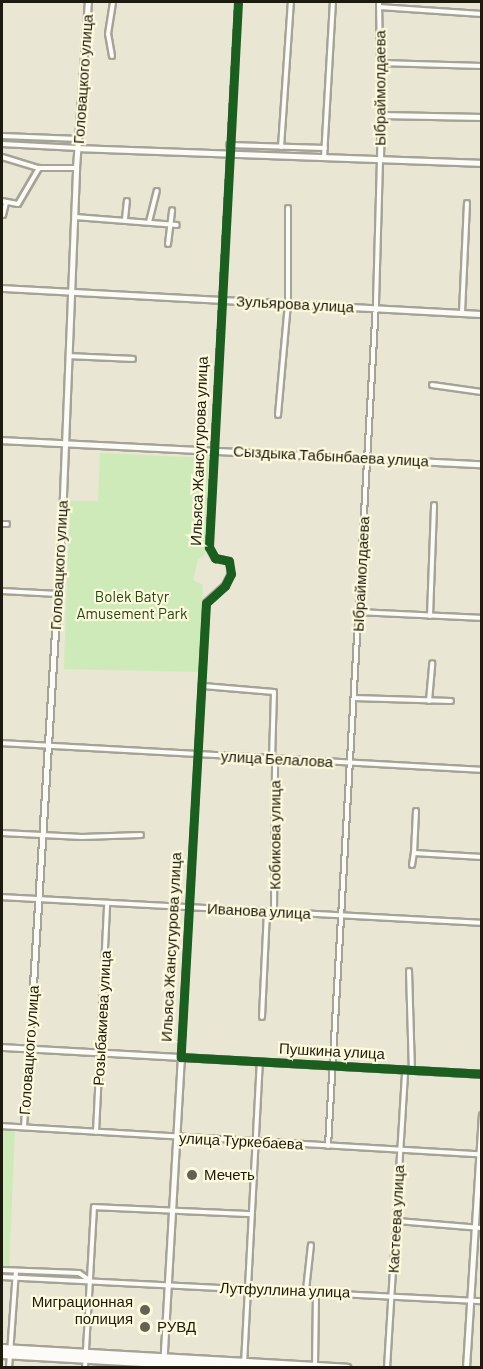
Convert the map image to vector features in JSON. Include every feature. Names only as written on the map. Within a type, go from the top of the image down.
[{"type":"highway","points":[[2,1348],[11,1352]]},
{"type":"highway","points":[[2,1354],[11,1352],[86,1356],[163,1363],[346,1368]]},
{"type":"street","name":"Головацкого улица","points":[[24,1127],[57,594],[76,168],[88,2]]},
{"type":"street","points":[[112,56],[108,34],[113,2]]},
{"type":"street","name":"Ильяса Жансугурова улица","points":[[163,1363],[169,1286],[196,756],[204,686],[206,603],[225,586],[231,574],[229,561],[215,558],[209,547],[220,300],[238,2]]},
{"type":"street","points":[[281,147],[291,2]]},
{"type":"street","points":[[324,157],[333,2]]},
{"type":"street","name":"Ыбраймолдаева","points":[[328,1146],[330,1066],[354,698],[375,308],[381,115],[380,2]]},
{"type":"street","points":[[380,7],[482,14]]},
{"type":"street","points":[[380,63],[482,66]]},
{"type":"street","points":[[381,115],[482,117]]},
{"type":"street","points":[[2,136],[78,139]]},
{"type":"street","points":[[2,144],[482,163]]},
{"type":"street","points":[[229,145],[325,148]]},
{"type":"street","points":[[2,157],[39,168],[76,168]]},
{"type":"street","points":[[3,215],[4,202],[18,204],[39,168]]},
{"type":"street","points":[[149,222],[157,191]]},
{"type":"street","points":[[125,219],[127,201]]},
{"type":"street","points":[[462,313],[467,203]]},
{"type":"street","points":[[278,415],[288,304],[288,208]]},
{"type":"street","points":[[168,244],[172,210]]},
{"type":"street","points":[[75,217],[125,219],[177,225]]},
{"type":"street","name":"Зульярова улица","points":[[2,288],[482,314]]},
{"type":"street","points":[[69,356],[133,358]]},
{"type":"street","points":[[432,385],[482,392]]},
{"type":"street","name":"Сыздыка Табынбаева улица","points":[[2,440],[482,464]]},
{"type":"street","points":[[430,616],[434,505]]},
{"type":"street","points":[[2,591],[57,594]]},
{"type":"street","points":[[359,612],[482,618]]},
{"type":"street","points":[[429,701],[432,663]]},
{"type":"street","name":"Кобикова улица","points":[[204,686],[274,692],[274,911]]},
{"type":"street","points":[[354,698],[451,701]]},
{"type":"street","name":"улица Белалова","points":[[2,743],[482,771]]},
{"type":"street","points":[[412,865],[416,811]]},
{"type":"street","points":[[2,833],[42,836],[141,835]]},
{"type":"street","points":[[414,853],[482,857]]},
{"type":"street","name":"Иванова улица","points":[[2,897],[482,922]]},
{"type":"street","name":"Розыбакиева улица","points":[[96,1132],[107,903]]},
{"type":"street","name":"Кобикова улица","points":[[262,1017],[267,911]]},
{"type":"street","points":[[409,972],[412,1070]]},
{"type":"street","name":"Пушкина улица","points":[[2,1047],[482,1074]]},
{"type":"street","points":[[243,1366],[260,1062]]},
{"type":"street","name":"Кастеева улица","points":[[387,1368],[405,1070]]},
{"type":"street","points":[[466,1368],[478,1228],[482,1116]]},
{"type":"street","name":"улица Туркебаева","points":[[2,1126],[480,1154]]},
{"type":"street","points":[[85,1368],[88,1280],[94,1207],[251,1214]]},
{"type":"street","points":[[395,1221],[478,1228]]},
{"type":"street","points":[[306,1290],[311,1245]]},
{"type":"street","name":"Лутфуллина улица","points":[[2,1270],[79,1273],[88,1280]]},
{"type":"street","points":[[9,1368],[16,1271]]},
{"type":"street","name":"Лутфуллина улица","points":[[2,1277],[169,1286],[306,1290],[482,1301]]},
{"type":"street","points":[[315,1366],[316,1291]]},
{"type":"green space","name":"Bolek Batyr Amusement Park","points":[[100,453],[209,458],[205,555],[198,559],[193,580],[203,585],[199,672],[64,669],[70,501],[98,501]]},
{"type":"green space","points":[[2,1130],[15,1130],[9,1268],[2,1268]]},
{"type":"cycle path","points":[[238,2],[209,547],[215,558],[229,561],[231,574],[225,586],[206,603],[181,1057],[482,1074]]},
{"type":"place","name":"Мечеть","points":[[192,1175]]},
{"type":"place","name":"Миграционная полиция","points":[[145,1310]]},
{"type":"place","name":"РУВД","points":[[145,1327]]}]
